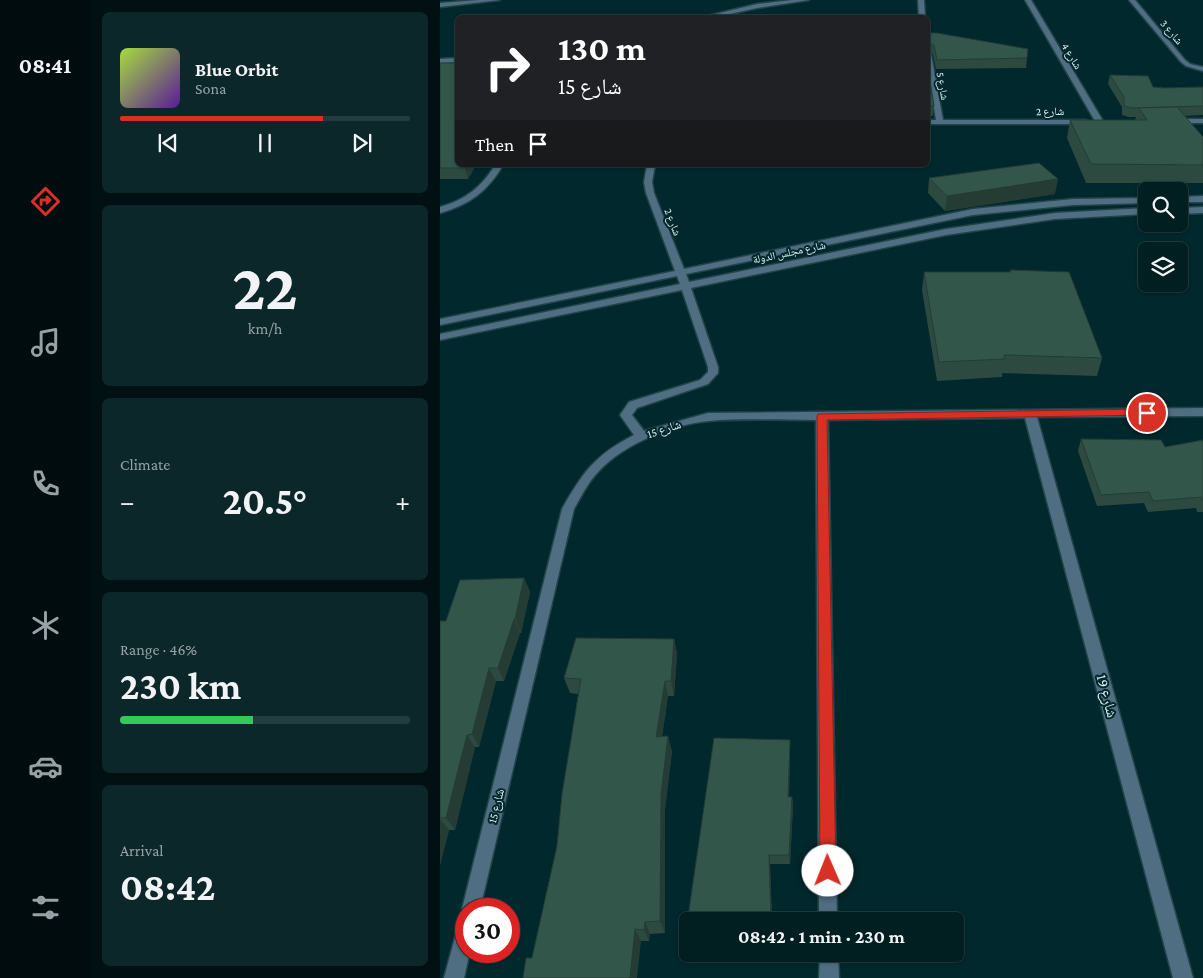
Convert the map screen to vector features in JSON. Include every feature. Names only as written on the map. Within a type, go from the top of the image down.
[{"type":"street","points":[[440,5],[497,0]]},
{"type":"street","points":[[716,15],[757,6],[806,0]]},
{"type":"street","points":[[921,0],[922,15]]},
{"type":"street","name":"شارع 4","points":[[1028,0],[1099,121]]},
{"type":"street","name":"شارع 3","points":[[1132,0],[1183,61],[1188,65],[1203,69]]},
{"type":"street","points":[[440,61],[455,60]]},
{"type":"street","name":"شارع 5","points":[[930,65],[940,122]]},
{"type":"street","name":"شارع 2","points":[[930,122],[1109,121]]},
{"type":"street","points":[[1165,121],[1203,121]]},
{"type":"street","points":[[440,210],[476,194],[487,185],[498,167]]},
{"type":"street","name":"شارع 2","points":[[641,436],[626,415],[633,405],[704,382],[713,373],[686,286],[650,193],[648,182],[651,167]]},
{"type":"street","points":[[1188,200],[1203,199]]},
{"type":"street","name":"شارع مجلس الدولة","points":[[440,322],[973,212],[1073,202],[1138,200]]},
{"type":"street","points":[[1188,210],[1203,210]]},
{"type":"street","name":"شارع مجلس الدولة","points":[[440,337],[955,230],[1055,216],[1138,211]]},
{"type":"street","name":"شارع 15","points":[[474,898],[568,510],[583,482],[605,458],[641,436],[669,425],[708,418],[1203,412]]},
{"type":"street","name":"شارع 19","points":[[1030,414],[1183,978]]},
{"type":"street","points":[[822,416],[828,912]]},
{"type":"street","points":[[829,962],[829,978]]},
{"type":"street","points":[[454,978],[458,963]]},
{"type":"building","points":[[930,33],[1028,49],[1027,58],[937,60],[934,45],[930,43]]},
{"type":"building","points":[[440,63],[455,63],[455,167],[465,167],[440,168]]},
{"type":"building","points":[[1110,75],[1148,76],[1153,87],[1203,87],[1203,106],[1131,108],[1124,106],[1124,97]]},
{"type":"building","points":[[930,81],[934,106],[930,106]]},
{"type":"building","points":[[1177,107],[1203,137],[1203,165],[1091,164],[1070,120],[1147,120],[1139,108]]},
{"type":"building","points":[[1039,163],[1058,179],[947,196],[929,178]]},
{"type":"building","points":[[1010,270],[1069,272],[1102,358],[1004,355],[1005,359],[939,362],[924,272],[1011,272]]},
{"type":"building","points":[[1081,439],[1161,440],[1165,447],[1203,440],[1203,501],[1201,497],[1153,501],[1149,492],[1101,495]]},
{"type":"building","points":[[524,578],[515,619],[498,668],[489,668],[472,734],[467,735],[446,818],[440,818],[440,621],[446,621],[460,580]]},
{"type":"building","points":[[576,638],[674,639],[671,681],[665,681],[656,737],[668,736],[661,795],[660,921],[645,922],[644,930],[635,929],[630,978],[523,978],[526,958],[532,958],[557,846],[562,794],[581,679],[564,678]]},
{"type":"building","points":[[714,738],[790,740],[788,797],[792,797],[789,855],[769,855],[771,912],[689,912]]},
{"type":"route","points":[[828,871],[822,416],[1147,413]]}]
